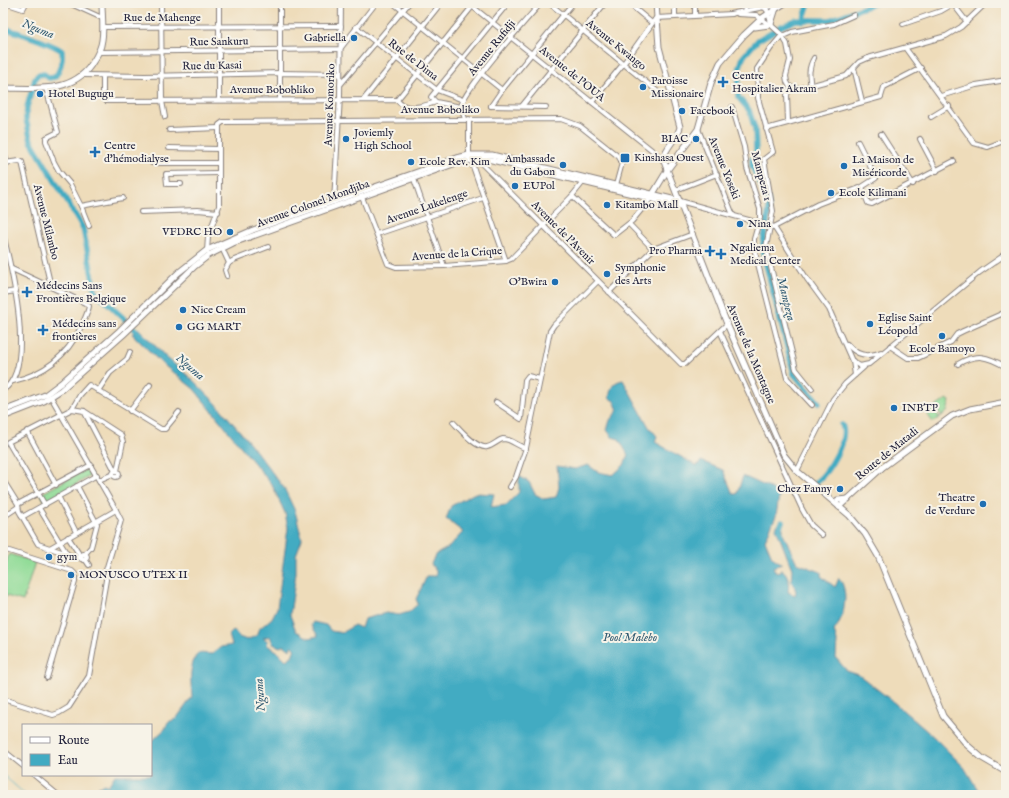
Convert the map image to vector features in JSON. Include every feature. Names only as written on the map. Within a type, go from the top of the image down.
[{"type":"main road","points":[[3,88],[46,88],[61,86],[84,75],[99,52],[102,41],[102,3]]},
{"type":"main road","points":[[656,3],[658,47],[678,114],[679,130],[667,149],[664,159]]},
{"type":"main road","points":[[652,196],[668,169],[698,129],[711,83],[717,68],[762,18],[784,3]]},
{"type":"main road","points":[[764,7],[784,3]]},
{"type":"main road","points":[[752,28],[763,24],[771,25],[777,7]]},
{"type":"main road","name":"Avenue Colonel Mondjiba","points":[[3,411],[51,392],[119,331],[178,273],[223,241],[473,157],[492,155],[584,180],[652,196]]},
{"type":"main road","name":"Avenue Colonel Mondjiba","points":[[3,417],[51,397],[140,320],[208,252],[222,248],[335,204],[362,197],[473,157]]},
{"type":"main road","name":"Avenue de la Montagne","points":[[664,159],[728,324],[784,455],[797,471],[841,506]]},
{"type":"main road","name":"Avenue Colonel Mondjiba","points":[[584,180],[616,185],[681,204]]},
{"type":"main road","name":"Route de Matadi","points":[[848,498],[883,467],[952,416],[970,409],[1006,402]]},
{"type":"main road","name":"Avenue de la Montagne","points":[[824,494],[838,500],[841,506]]},
{"type":"main road","points":[[838,500],[848,498]]},
{"type":"main road","points":[[848,498],[841,506],[865,534],[878,556],[943,716],[967,745],[982,758],[1006,772]]},
{"type":"street","points":[[5,3],[23,9],[26,3]]},
{"type":"street","points":[[69,3],[102,18]]},
{"type":"street","points":[[161,3],[162,101],[165,117]]},
{"type":"street","points":[[219,3],[219,100]]},
{"type":"street","points":[[280,3],[280,99]]},
{"type":"street","name":"Avenue Komoriko","points":[[335,204],[340,99],[341,3]]},
{"type":"street","points":[[340,49],[376,3]]},
{"type":"street","points":[[392,3],[443,41],[502,90]]},
{"type":"street","points":[[340,86],[409,3]]},
{"type":"street","points":[[364,99],[441,3]]},
{"type":"street","name":"Avenue de l’OUA","points":[[468,3],[473,5],[552,71],[664,159]]},
{"type":"street","points":[[436,102],[431,97],[508,3]]},
{"type":"street","name":"Avenue Rufidji","points":[[462,100],[541,3]]},
{"type":"street","name":"Avenue Kwango","points":[[549,3],[663,96],[673,98]]},
{"type":"street","points":[[546,107],[491,106],[502,90],[573,3]]},
{"type":"street","points":[[522,106],[552,71],[605,3]]},
{"type":"street","points":[[628,3],[652,23]]},
{"type":"street","points":[[675,3],[675,16]]},
{"type":"street","points":[[695,3],[695,15]]},
{"type":"street","points":[[745,3],[745,11]]},
{"type":"street","points":[[790,87],[798,89],[811,87],[846,76],[862,60],[906,49],[946,36],[967,22],[986,3]]},
{"type":"street","points":[[903,24],[941,11],[953,4],[967,22]]},
{"type":"street","points":[[397,100],[417,73],[473,5]]},
{"type":"street","points":[[730,14],[764,7],[768,13],[771,25]]},
{"type":"street","points":[[592,102],[624,63],[656,18],[695,15],[753,14],[762,18],[782,35],[790,56],[786,80],[790,87],[788,95],[788,121]]},
{"type":"street","points":[[812,389],[798,373],[795,365],[766,247],[773,211],[764,160],[773,152],[758,94],[757,69],[782,35],[834,24],[854,15]]},
{"type":"street","name":"Rue de Mahenge","points":[[103,27],[341,26]]},
{"type":"street","name":"Rue de Dima","points":[[356,27],[437,90],[462,100]]},
{"type":"street","name":"Rue Sankuru","points":[[99,52],[340,49]]},
{"type":"street","points":[[906,49],[974,143],[988,147],[1006,140]]},
{"type":"street","points":[[811,87],[809,72],[810,65],[814,58]]},
{"type":"street","points":[[854,68],[862,101]]},
{"type":"street","points":[[766,128],[881,97],[884,87],[921,68]]},
{"type":"street","name":"Rue du Kasai","points":[[84,75],[162,76],[280,73],[340,74]]},
{"type":"street","name":"Avenue Bobobliko","points":[[103,76],[104,100],[162,101],[364,99],[397,100],[404,106],[420,107],[436,102],[461,107]]},
{"type":"street","points":[[941,96],[976,85],[1006,80]]},
{"type":"street","points":[[46,88],[58,132],[46,138],[46,141],[59,171],[70,184],[89,226]]},
{"type":"street","points":[[462,100],[461,107],[467,119],[473,157],[483,198],[506,261]]},
{"type":"street","points":[[931,117],[948,106]]},
{"type":"street","name":"Mampeza 1","points":[[732,107],[744,147],[747,168],[760,209],[760,222],[754,239],[754,248],[779,350],[787,378],[812,405]]},
{"type":"street","name":"Avenue Boboliko","points":[[219,128],[220,123],[339,120],[556,118],[577,124],[621,159],[616,185]]},
{"type":"street","points":[[169,130],[219,128],[218,212],[208,237],[208,252]]},
{"type":"street","name":"Avenue Yoseki","points":[[698,129],[733,215]]},
{"type":"street","points":[[880,134],[913,184]]},
{"type":"street","points":[[920,139],[937,171]]},
{"type":"street","points":[[681,204],[695,205],[771,225],[818,204],[862,187],[876,178],[858,142]]},
{"type":"street","points":[[169,148],[219,149]]},
{"type":"street","points":[[3,149],[5,163]]},
{"type":"street","name":"Avenue de l'Avenir","points":[[473,157],[682,365],[685,364],[728,324]]},
{"type":"street","name":"Avenue Milambo","points":[[5,163],[22,162],[51,287]]},
{"type":"street","points":[[862,187],[868,202],[872,204],[954,162]]},
{"type":"street","points":[[152,163],[219,163]]},
{"type":"street","points":[[181,184],[167,184],[166,174],[219,173]]},
{"type":"street","points":[[676,190],[717,174]]},
{"type":"street","points":[[414,179],[444,266]]},
{"type":"street","name":"Avenue de la Crique","points":[[377,234],[386,260],[396,267],[444,266],[506,261],[515,256],[572,196],[584,180]]},
{"type":"street","points":[[572,196],[613,235],[616,235],[644,209],[652,196]]},
{"type":"street","points":[[362,197],[377,234]]},
{"type":"street","points":[[81,206],[123,198]]},
{"type":"street","name":"Avenue Lukelenge","points":[[377,234],[483,198]]},
{"type":"street","points":[[141,212],[198,210],[218,212]]},
{"type":"street","points":[[629,224],[653,248]]},
{"type":"street","points":[[771,225],[807,279],[823,299],[843,339],[852,361],[855,375]]},
{"type":"street","points":[[3,234],[16,291],[20,354],[19,364],[13,381]]},
{"type":"street","points":[[609,292],[653,248],[693,234]]},
{"type":"street","points":[[227,276],[225,270],[229,263],[268,247]]},
{"type":"street","points":[[222,248],[229,263]]},
{"type":"street","points":[[797,471],[833,398],[845,384],[864,366],[889,348],[980,272],[1004,255],[1006,262]]},
{"type":"street","points":[[3,390],[13,381],[31,376],[63,356],[71,345],[88,312],[88,304],[12,269]]},
{"type":"street","points":[[510,487],[516,477],[526,448],[550,331],[554,325],[598,281]]},
{"type":"street","points":[[3,293],[16,291]]},
{"type":"street","points":[[889,348],[908,358],[918,358],[951,342],[957,334],[1006,312]]},
{"type":"street","points":[[720,331],[802,509],[811,525],[822,535]]},
{"type":"street","points":[[843,339],[855,352],[860,354],[872,355],[889,348]]},
{"type":"street","points":[[98,391],[116,367],[127,359],[130,352]]},
{"type":"street","points":[[958,364],[973,357],[979,356],[998,362],[1006,367]]},
{"type":"street","points":[[852,361],[858,366],[864,366]]},
{"type":"street","points":[[496,402],[521,419],[525,380],[528,376],[540,379]]},
{"type":"street","points":[[72,409],[80,394],[89,385],[153,426],[165,429],[179,412]]},
{"type":"street","points":[[130,411],[150,385]]},
{"type":"street","points":[[3,699],[53,715],[64,711],[69,707],[85,684],[89,676],[106,580],[106,570],[121,520],[100,480],[51,397]]},
{"type":"street","points":[[45,505],[8,442],[72,409],[84,411],[121,436],[123,442],[115,472],[100,480]]},
{"type":"street","points":[[84,411],[115,472]]},
{"type":"street","points":[[453,422],[471,440],[481,447],[487,447],[502,439],[526,448]]},
{"type":"street","points":[[27,431],[56,485]]},
{"type":"street","points":[[3,517],[18,506],[91,465]]},
{"type":"street","points":[[22,517],[96,475]]},
{"type":"street","points":[[3,480],[38,544],[48,549],[83,558]]},
{"type":"street","points":[[77,486],[96,521],[97,528],[91,547],[85,554],[87,557],[83,558]]},
{"type":"street","points":[[58,496],[76,532]]},
{"type":"street","points":[[39,508],[67,554]]},
{"type":"street","points":[[48,549],[116,510]]},
{"type":"street","points":[[68,537],[88,565]]},
{"type":"street","points":[[3,549],[72,571],[75,574],[76,582],[47,678]]},
{"type":"street","points":[[3,750],[22,765]]},
{"type":"street","points":[[35,776],[58,795]]},
{"type":"green space","points":[[947,399],[950,401],[947,412],[933,422],[926,413],[933,408],[939,417],[942,415],[934,408]]},
{"type":"green space","points":[[86,469],[90,476],[45,502],[41,494]]},
{"type":"green space","points":[[9,554],[35,562],[23,601],[3,595],[3,574]]},
{"type":"water","name":"Pool Malebo","points":[[138,328],[167,358],[193,380],[214,401],[249,442],[284,488],[295,511],[302,539],[296,555],[296,573],[290,615],[296,631],[309,638],[318,636],[311,625],[313,622],[326,625],[331,631],[342,633],[354,625],[361,628],[364,619],[386,613],[399,615],[409,612],[418,604],[416,599],[427,576],[436,576],[436,571],[431,564],[435,555],[449,547],[463,532],[446,519],[451,506],[475,493],[494,494],[491,507],[506,505],[519,492],[519,476],[529,482],[535,494],[544,499],[556,497],[559,487],[557,466],[575,469],[588,465],[598,472],[613,475],[624,465],[628,455],[619,439],[612,437],[607,430],[610,420],[618,410],[614,401],[609,398],[610,391],[616,382],[623,380],[649,427],[657,436],[655,442],[697,466],[701,461],[723,470],[733,494],[737,494],[743,476],[774,490],[779,496],[776,516],[765,540],[772,557],[782,564],[773,567],[776,573],[781,572],[781,569],[786,574],[789,582],[788,592],[795,595],[796,592],[794,585],[791,582],[792,569],[776,528],[778,524],[783,528],[783,533],[797,563],[821,572],[821,576],[835,587],[839,578],[842,584],[845,597],[843,612],[838,626],[834,631],[837,641],[836,658],[847,671],[859,675],[935,738],[964,767],[981,795],[100,795],[95,792],[97,788],[104,784],[108,786],[114,776],[152,776],[152,741],[165,729],[168,722],[176,719],[192,697],[191,669],[198,653],[212,654],[221,647],[232,645],[229,635],[234,630],[239,637],[247,640],[257,635],[258,630],[272,618],[277,608],[288,528],[285,513],[272,485],[194,389],[160,362],[132,334]],"holes":[[[270,636],[273,644],[280,647],[284,645],[290,650],[291,646],[295,648],[292,656],[286,660],[277,651],[267,645],[268,641],[263,638]]]},
{"type":"waterway","points":[[803,21],[809,3]]},
{"type":"waterway","name":"Mampeza","points":[[819,403],[794,374],[762,249],[769,210],[768,200],[752,166],[752,160],[756,151],[755,129],[749,110],[738,97],[739,70],[743,57],[758,40],[782,26],[796,20],[830,20],[876,3]]},
{"type":"waterway","name":"Nguma","points":[[3,28],[44,42],[62,51],[61,65],[55,77],[49,78],[44,74],[38,75],[35,79],[27,107],[26,119],[31,141],[83,228],[95,291],[140,334]]},
{"type":"waterway","name":"Mampeza","points":[[816,482],[821,478],[831,464],[840,447],[843,439],[842,425]]},
{"type":"waterway","name":"Mampeza","points":[[781,533],[779,529],[782,522]]},
{"type":"waterway","points":[[3,775],[26,795]]},
{"type":"place","name":"Gabriella","points":[[354,38]]},
{"type":"place","name":"Centre Hospitalier Akram","points":[[723,82]]},
{"type":"place","name":"Paroisse Missionaire","points":[[643,87]]},
{"type":"place","name":"Hotel Bugugu","points":[[40,94]]},
{"type":"place","name":"Facebook","points":[[682,111]]},
{"type":"place","name":"Joviemly High School","points":[[346,139]]},
{"type":"place","name":"BIAC","points":[[696,139]]},
{"type":"place","name":"Centre d'hémodialyse","points":[[95,152]]},
{"type":"place","name":"Kinshasa Ouest","points":[[625,158]]},
{"type":"place","name":"Ecole Rev. Kim","points":[[411,162]]},
{"type":"place","name":"Ambassade du Gabon","points":[[563,165]]},
{"type":"place","name":"La Maison de Miséricorde","points":[[844,166]]},
{"type":"place","name":"EUPol","points":[[515,186]]},
{"type":"place","name":"Ecole Kilimani","points":[[831,193]]},
{"type":"place","name":"Kitambo Mall","points":[[607,205]]},
{"type":"place","name":"Nina","points":[[740,224]]},
{"type":"place","name":"VFDRC HO","points":[[230,232]]},
{"type":"place","name":"Pro Pharma","points":[[710,251]]},
{"type":"place","name":"Ngaliema Medical Center","points":[[721,254]]},
{"type":"place","name":"Symphonie des Arts","points":[[607,274]]},
{"type":"place","name":"O'Bwira","points":[[555,282]]},
{"type":"place","name":"Médecins Sans Frontières Belgique","points":[[27,292]]},
{"type":"place","name":"Nice Cream","points":[[183,310]]},
{"type":"place","name":"Eglise Saint Léopold","points":[[870,324]]},
{"type":"place","name":"GG MART","points":[[179,327]]},
{"type":"place","name":"Médecins sans frontières","points":[[43,330]]},
{"type":"place","name":"Ecole Bamoyo","points":[[942,336]]},
{"type":"place","name":"INBTP","points":[[894,408]]},
{"type":"place","name":"Chez Fanny","points":[[840,489]]},
{"type":"place","name":"Theatre de Verdure","points":[[983,504]]},
{"type":"place","name":"gym","points":[[49,557]]},
{"type":"place","name":"MONUSCO UTEX II","points":[[71,575]]}]
